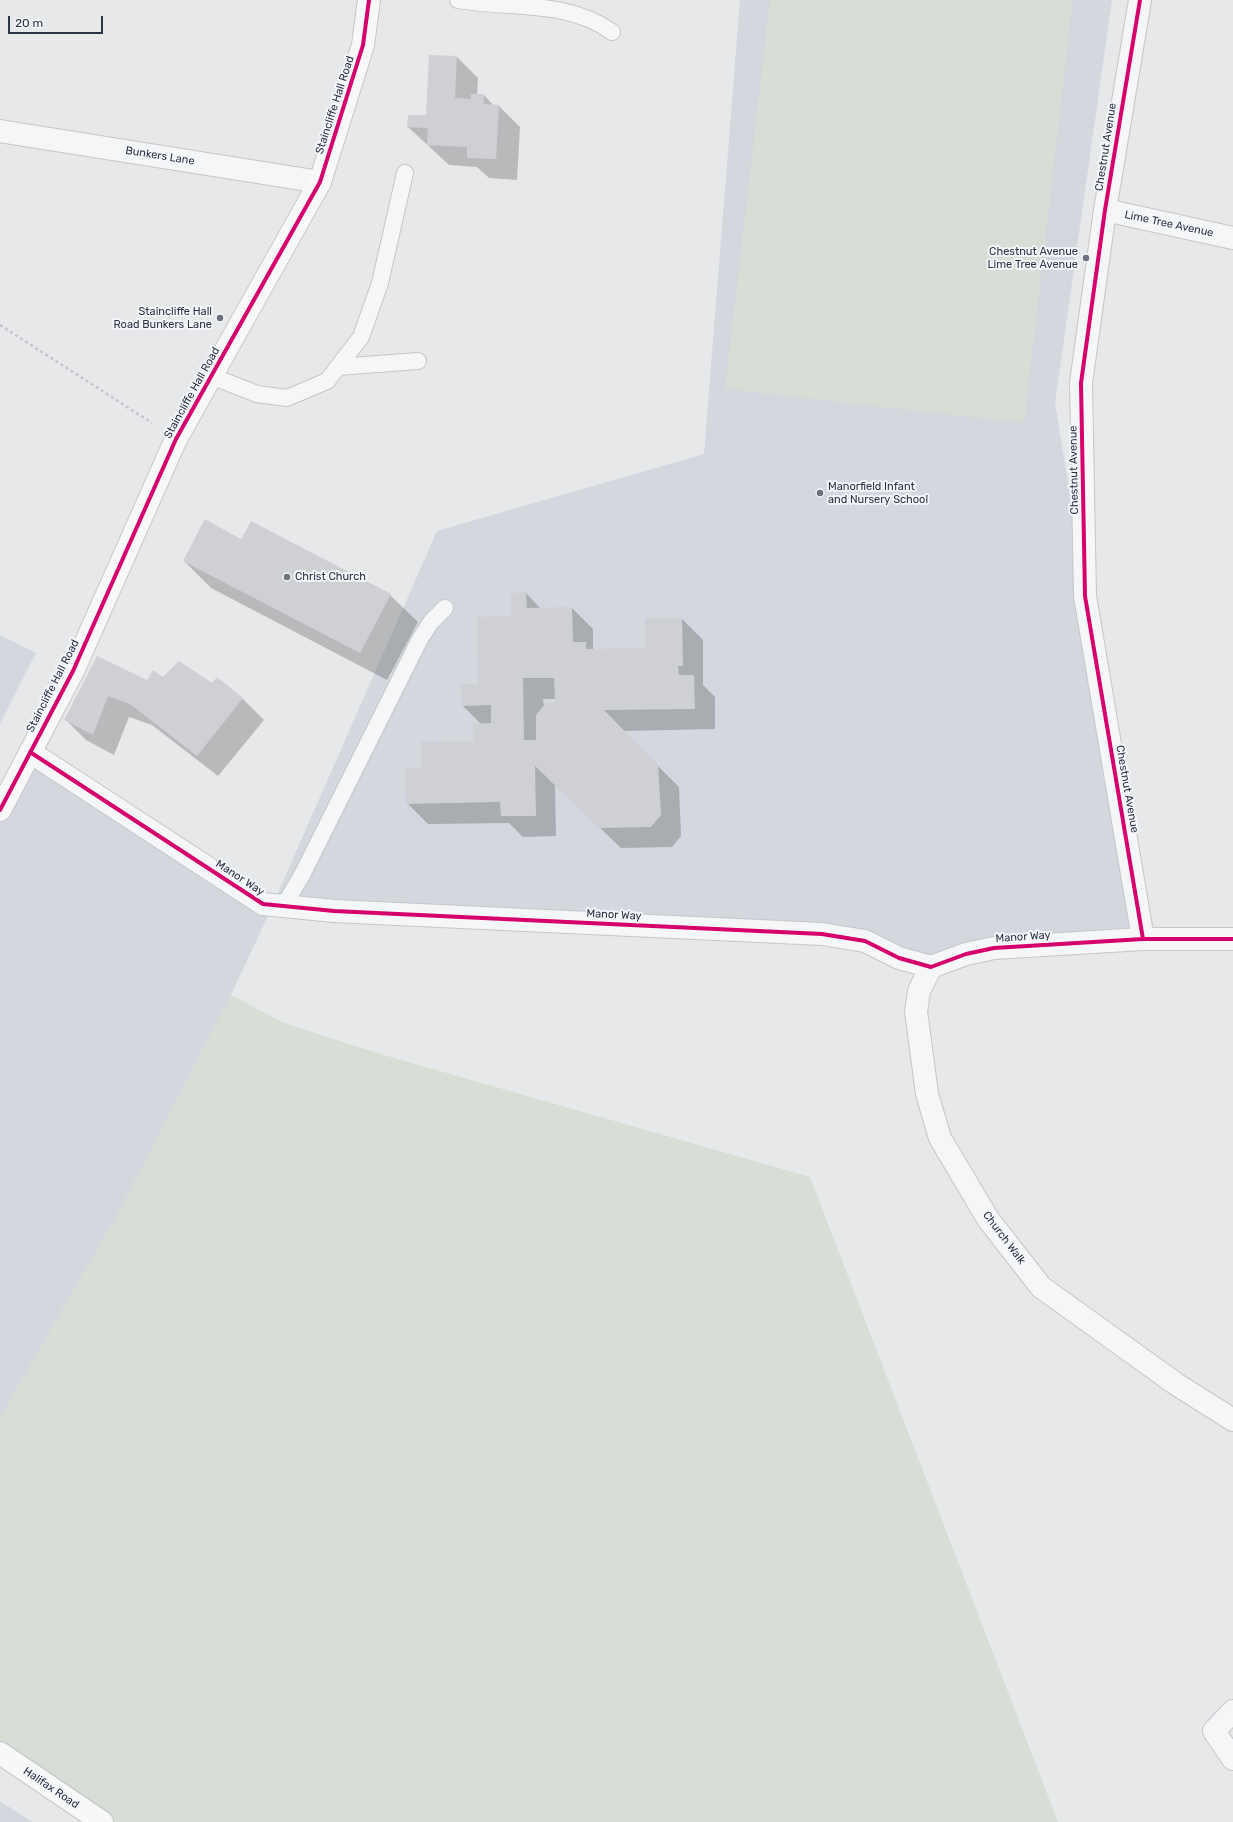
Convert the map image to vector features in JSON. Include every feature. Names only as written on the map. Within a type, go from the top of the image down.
[{"type":"street","name":"Staincliffe Hall Road","points":[[0,809],[73,671],[176,439],[320,182],[363,45],[369,0]]},
{"type":"street","name":"Chestnut Avenue","points":[[1140,0],[1105,210],[1081,383],[1085,596],[1143,939]]},
{"type":"street","name":"Bunkers Lane","points":[[0,131],[320,182]]},
{"type":"street","name":"Lime Tree Avenue","points":[[1105,210],[1233,238]]},
{"type":"street","name":"Manor Way","points":[[30,752],[263,904],[334,911],[822,934],[865,941],[899,958],[931,967],[966,954],[994,948],[1143,939],[1233,939]]},
{"type":"street","name":"Church Walk","points":[[931,967],[920,991],[916,1011],[927,1094],[940,1138],[988,1219],[1041,1287],[1176,1384],[1233,1420]]},
{"type":"street","points":[[1233,1712],[1214,1731],[1233,1759]]},
{"type":"street","name":"Halifax Road","points":[[0,1753],[102,1822]]},
{"type":"lane","points":[[458,0],[479,4],[534,5],[568,9],[600,22],[612,32]]},
{"type":"lane","points":[[211,376],[256,394],[287,398],[327,381],[362,337],[380,283],[405,173]]},
{"type":"lane","points":[[338,367],[418,361]]},
{"type":"lane","points":[[284,907],[302,875],[420,639],[431,622],[445,608]]},
{"type":"path","points":[[0,325],[176,439]]},
{"type":"shaded area","name":"Manorfield Infant and Nursery School","points":[[740,0],[1112,0],[1055,403],[1143,939],[931,967],[865,941],[273,905],[231,995],[120,1210],[0,1418],[0,810],[30,752],[273,904],[437,531],[704,454]]},
{"type":"shaded area","points":[[770,0],[1073,0],[1024,423],[725,389]]},
{"type":"shaded area","points":[[0,635],[36,653],[0,724]]},
{"type":"shaded area","points":[[231,995],[282,1022],[377,1053],[810,1177],[1058,1822],[102,1822],[0,1753],[0,1418],[120,1210]]},
{"type":"shaded area","points":[[0,1801],[32,1822],[0,1822]]},
{"type":"building","points":[[429,55],[457,56],[455,98],[471,99],[471,94],[484,94],[484,104],[499,105],[496,159],[467,158],[467,147],[427,145],[428,128],[407,127],[408,115],[426,115]]},
{"type":"building","name":"Christ Church","points":[[205,519],[241,539],[251,521],[391,594],[360,653],[183,561]]},
{"type":"building","points":[[526,592],[527,608],[572,607],[573,642],[586,642],[586,649],[645,648],[645,618],[682,618],[683,666],[678,666],[679,675],[694,675],[695,709],[604,710],[658,765],[661,815],[651,827],[599,828],[535,766],[536,816],[501,816],[500,802],[406,804],[405,768],[421,768],[421,742],[473,741],[473,724],[491,723],[491,705],[462,706],[461,684],[478,684],[477,617],[511,616],[511,593]],"holes":[[[523,678],[554,678],[555,702],[546,703],[536,715],[536,740],[524,740]]]},
{"type":"building","points":[[97,656],[147,680],[153,670],[163,677],[179,661],[212,683],[217,677],[243,698],[197,756],[130,704],[108,696],[93,735],[64,720]]},
{"type":"cycle path","points":[[0,810],[73,671],[176,439],[320,182],[363,45],[369,0]]},
{"type":"cycle path","points":[[1140,0],[1105,210],[1081,383],[1085,596],[1143,939]]},
{"type":"cycle path","points":[[30,752],[263,904],[334,911],[822,934],[865,941],[899,958],[931,967],[966,954],[994,948],[1143,939],[1233,939]]},
{"type":"place","name":"Chestnut Avenue Lime Tree Avenue","points":[[1086,258]]},
{"type":"place","name":"Staincliffe Hall Road Bunkers Lane","points":[[220,318]]},
{"type":"place","name":"Manorfield Infant and Nursery School","points":[[820,493]]},
{"type":"place","name":"Christ Church","points":[[287,577]]}]
